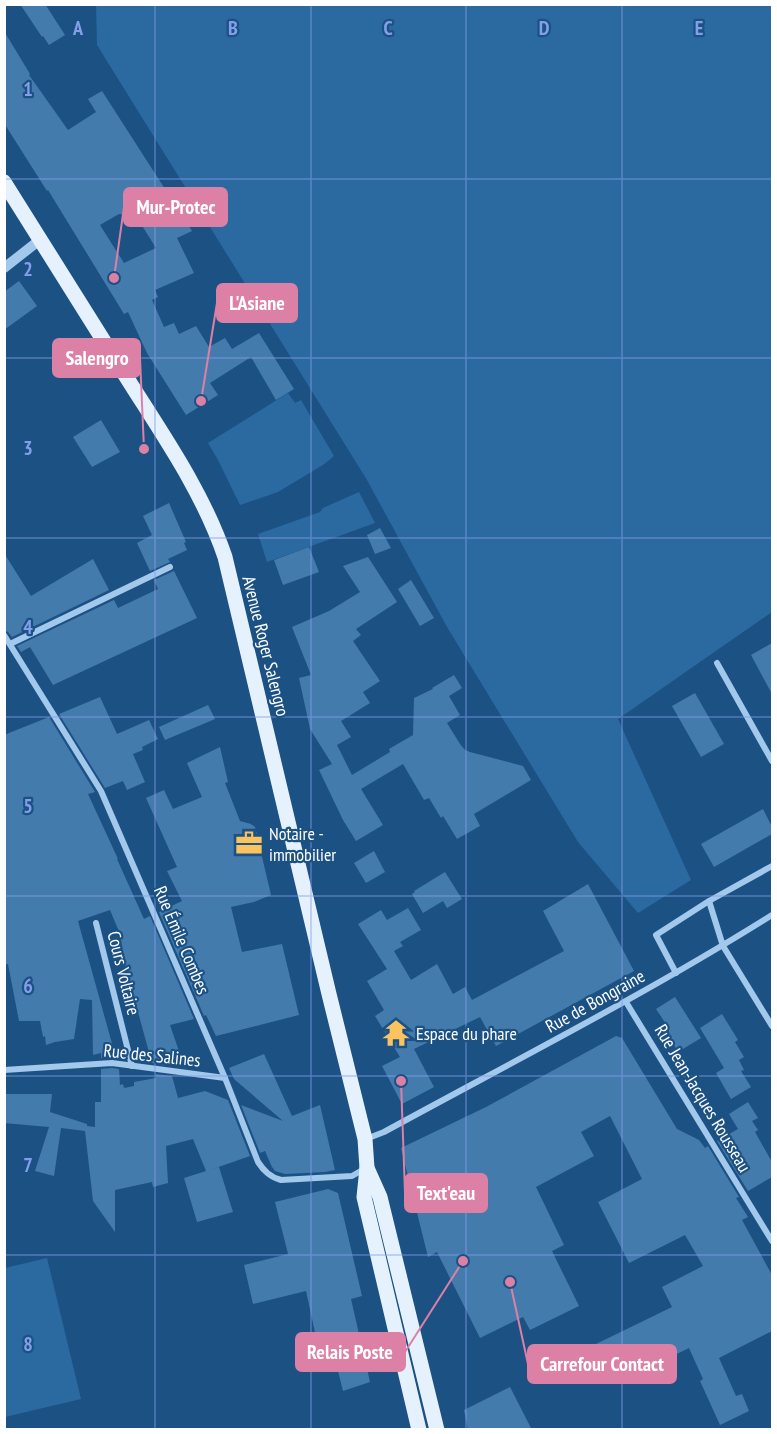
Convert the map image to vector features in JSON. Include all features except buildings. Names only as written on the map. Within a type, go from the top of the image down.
[{"type":"main road","name":"Avenue Roger Salengro","points":[[4,182],[176,455],[219,539],[241,620],[365,1139],[367,1168]]},
{"type":"main road","points":[[367,1168],[364,1197],[419,1430]]},
{"type":"main road","points":[[367,1168],[380,1197],[437,1430]]},
{"type":"street","points":[[4,268],[42,239]]},
{"type":"street","points":[[10,644],[170,567]]},
{"type":"street","name":"Rue Émile Combes","points":[[4,635],[101,791],[225,1078],[258,1162],[265,1172],[281,1180],[351,1176],[367,1168]]},
{"type":"street","points":[[717,663],[772,761]]},
{"type":"street","points":[[676,974],[656,935],[709,901],[772,866]]},
{"type":"street","points":[[709,901],[723,946],[772,1026]]},
{"type":"street","name":"Rue de Bongraine","points":[[365,1139],[384,1132],[626,1002],[772,915]]},
{"type":"street","name":"Cours Voltaire","points":[[96,923],[132,1066]]},
{"type":"street","name":"Rue Jean-Jacques Rousseau","points":[[626,1002],[772,1241]]},
{"type":"street","name":"Rue des Salines","points":[[4,1070],[112,1063],[225,1078]]},
{"type":"shaded area","points":[[96,5],[772,5],[772,612],[618,719],[691,880],[638,913],[578,842],[447,627],[367,480],[97,45]]},
{"type":"shaded area","points":[[288,393],[295,403],[301,400],[334,456],[278,492],[240,505],[208,443]]},
{"type":"shaded area","points":[[359,492],[375,523],[267,562],[258,534],[320,512],[323,508]]},
{"type":"shaded area","points":[[47,1258],[81,1399],[5,1417],[5,1268]]},
{"type":"place","name":"Mur-Protec","points":[[114,278]]},
{"type":"place","name":"L'Asiane","points":[[201,401]]},
{"type":"place","name":"Salengro","points":[[144,449]]},
{"type":"place","name":"Notaire - immobilier","points":[[249,843]]},
{"type":"place","name":"Espace du phare","points":[[396,1033]]},
{"type":"place","name":"Text'eau","points":[[401,1081]]},
{"type":"place","name":"Relais Poste","points":[[463,1261]]},
{"type":"place","name":"Carrefour Contact","points":[[510,1282]]}]
